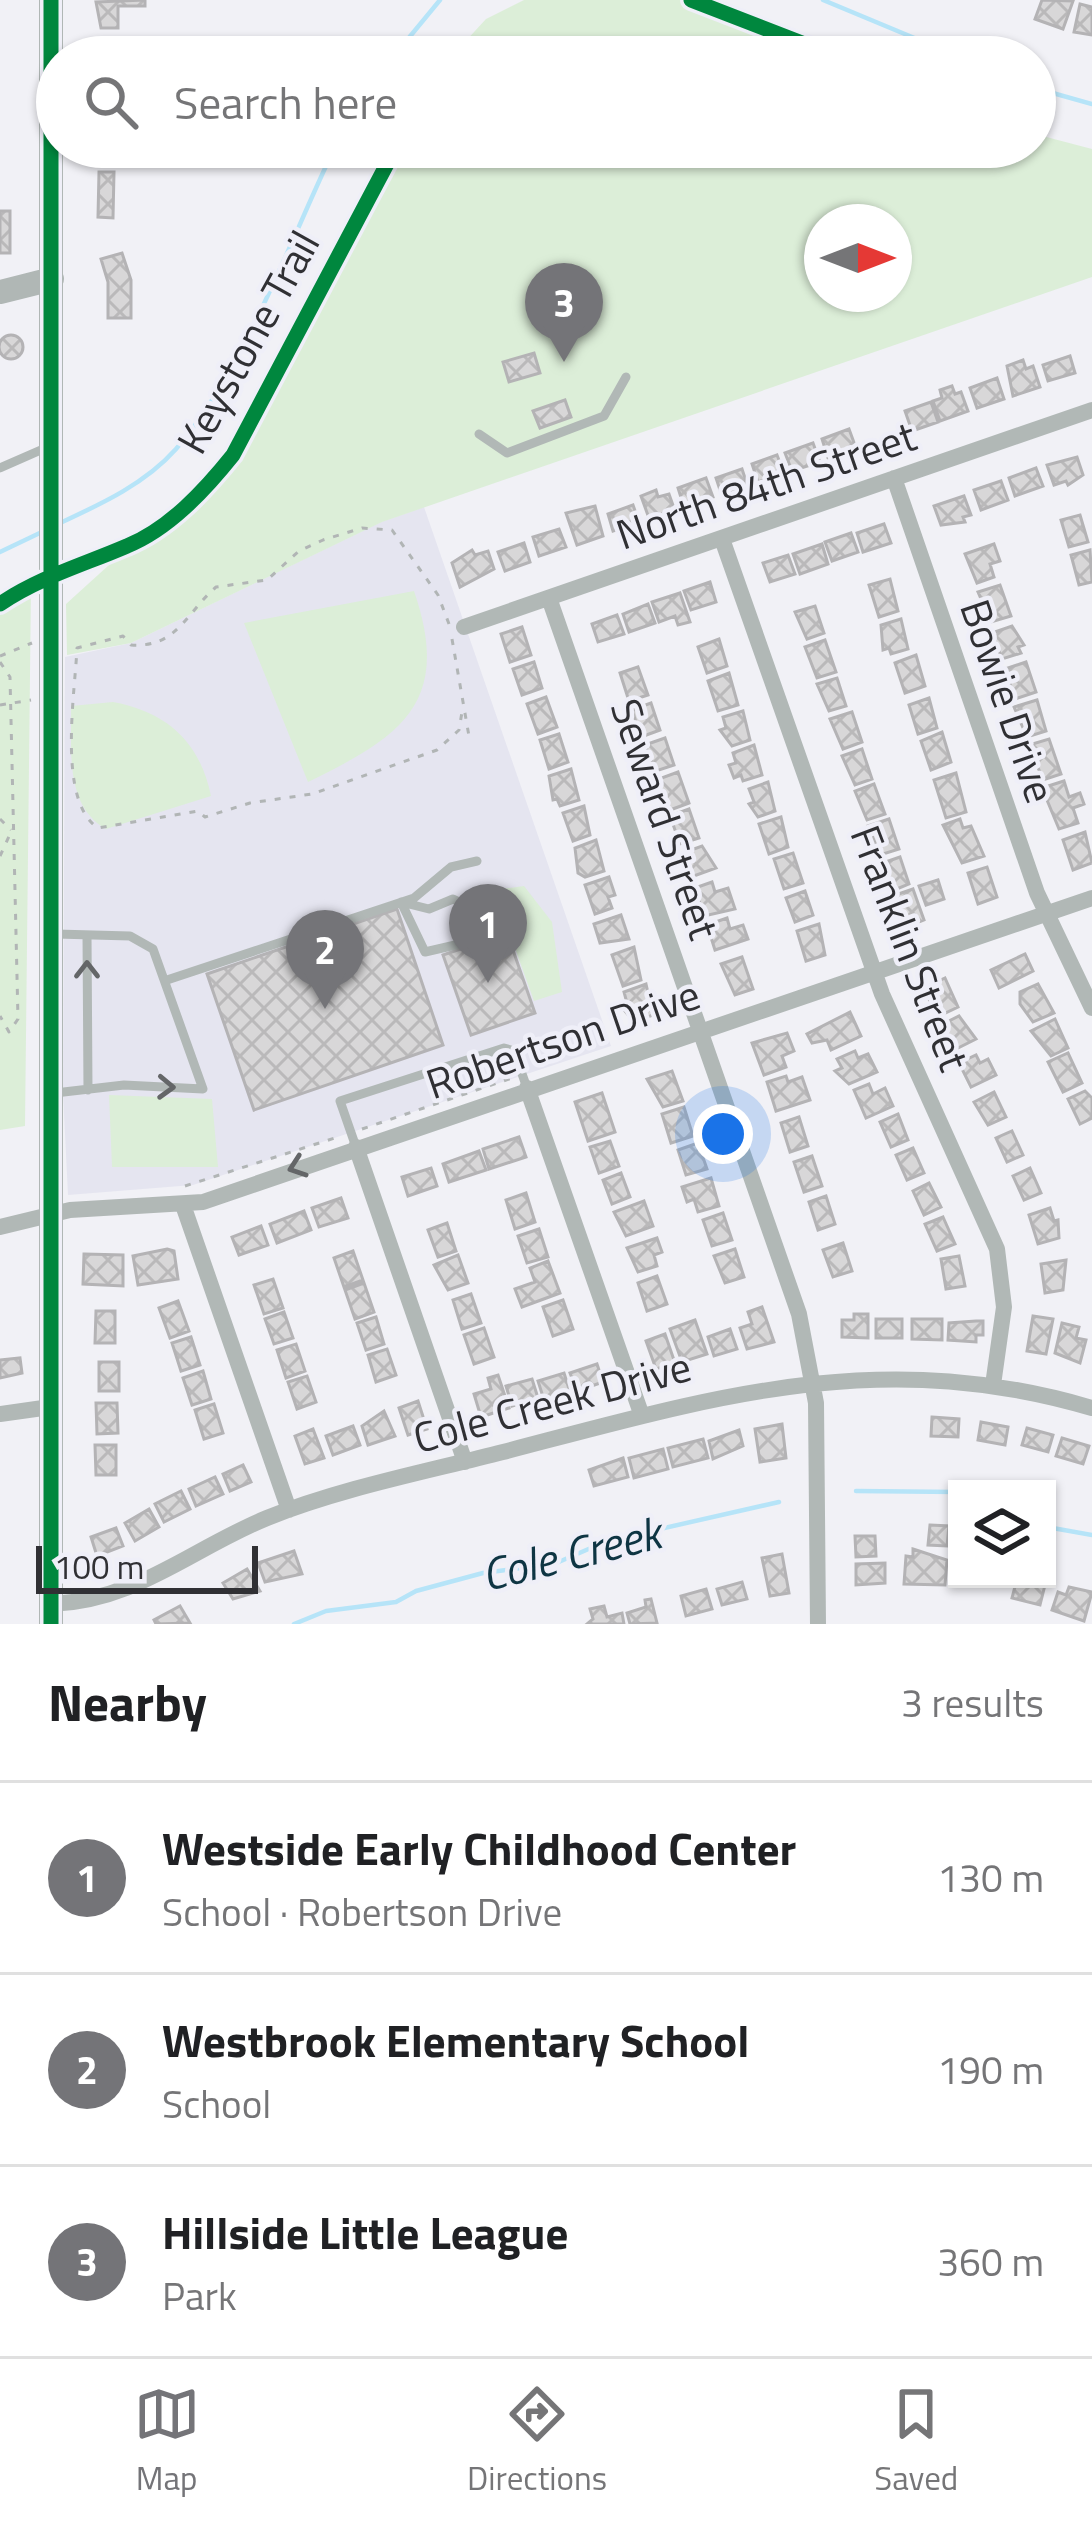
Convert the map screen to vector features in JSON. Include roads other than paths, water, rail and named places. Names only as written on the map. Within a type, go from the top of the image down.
[{"type":"street","points":[[52,0],[52,36]]},
{"type":"street","points":[[50,1614],[52,168]]},
{"type":"street","points":[[0,292],[52,279]]},
{"type":"street","name":"North 84th Street","points":[[464,627],[1092,412]]},
{"type":"street","name":"Bowie Drive","points":[[894,478],[1045,911],[1092,1008]]},
{"type":"street","name":"Franklin Street","points":[[722,538],[873,970],[997,1249],[1004,1307],[993,1385]]},
{"type":"street","name":"Seward Street","points":[[549,598],[799,1314],[814,1381],[818,1624]]},
{"type":"street","name":"Robertson Drive","points":[[0,1227],[181,1196],[525,1081],[701,1031],[1092,898]]},
{"type":"street","points":[[525,1081],[642,1416]]},
{"type":"street","points":[[353,1140],[465,1462]]},
{"type":"street","points":[[181,1196],[289,1510]]},
{"type":"street","name":"Cole Creek Drive","points":[[50,1614],[114,1596],[289,1510],[737,1391],[814,1381],[904,1378],[993,1385],[1092,1408]]},
{"type":"street","points":[[0,1414],[50,1407]]},
{"type":"lane","points":[[479,434],[507,453],[604,416],[626,377]]},
{"type":"lane","points":[[0,468],[53,459]]},
{"type":"lane","points":[[167,980],[414,898],[451,867],[477,861]]},
{"type":"lane","points":[[453,898],[464,901],[476,910],[482,928],[477,940],[425,952],[401,902],[429,908],[453,898]]},
{"type":"lane","points":[[50,934],[130,936],[153,949],[203,1088],[124,1085],[50,1093]]},
{"type":"lane","points":[[87,935],[88,1090]]},
{"type":"lane","points":[[353,1140],[340,1101],[504,1048],[514,1051],[525,1081]]},
{"type":"waterway","points":[[410,36],[440,0]]},
{"type":"waterway","points":[[823,0],[910,36]]},
{"type":"waterway","points":[[1056,94],[1092,104]]},
{"type":"waterway","points":[[60,523],[151,473],[201,417],[245,343],[326,168]]},
{"type":"waterway","points":[[0,552],[44,531]]},
{"type":"waterway","name":"Cole Creek","points":[[856,1491],[948,1492]]},
{"type":"waterway","name":"Cole Creek","points":[[294,1624],[326,1611],[396,1602],[416,1591],[483,1573],[554,1564],[607,1541],[779,1502]]},
{"type":"waterway","name":"Cole Creek","points":[[1056,1529],[1092,1535]]},
{"type":"place","name":"Hillside Little League","points":[[564,362]]},
{"type":"place","name":"Westside Early Childhood Center","points":[[488,983]]},
{"type":"place","name":"Westbrook Elementary School","points":[[325,1009]]}]
